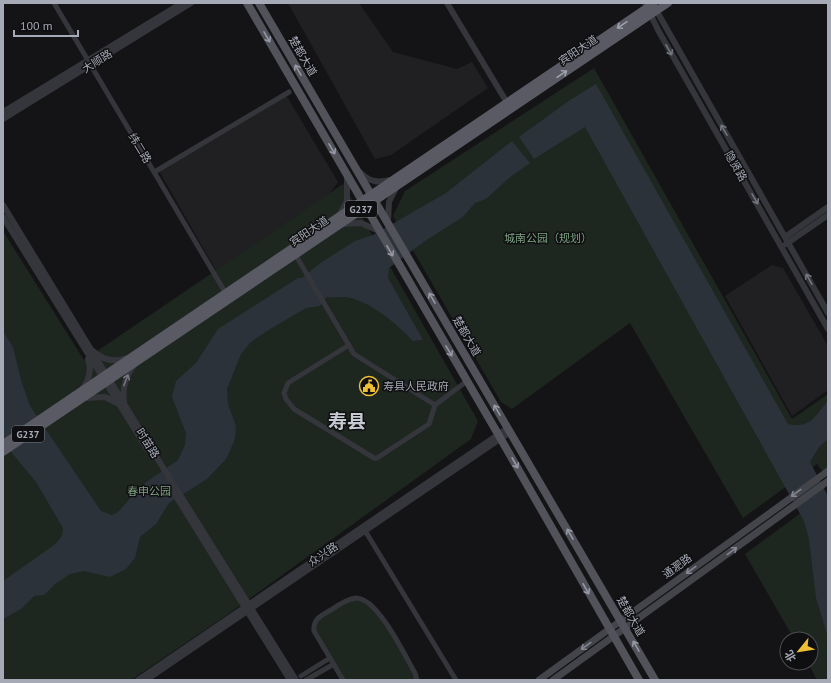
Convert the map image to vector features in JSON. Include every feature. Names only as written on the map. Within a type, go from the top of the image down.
[{"type":"highway","name":"宾阳大道","points":[[139,355],[225,292],[335,223],[508,106],[651,6],[668,3]]},
{"type":"highway","name":"宾阳大道","points":[[3,444],[52,414],[139,355],[295,254],[335,223]]},
{"type":"highway","name":"宾阳大道","points":[[3,452],[52,414]]},
{"type":"main road","name":"楚都大道","points":[[247,3],[294,91],[313,116],[639,680]]},
{"type":"main road","name":"楚都大道","points":[[259,3],[656,680]]},
{"type":"main road","points":[[294,91],[301,92],[307,85]]},
{"type":"main road","points":[[313,116],[318,111],[322,111]]},
{"type":"main road","name":"通淝路","points":[[553,680],[611,633],[828,471]]},
{"type":"main road","name":"通淝路","points":[[623,624],[828,481]]},
{"type":"main road","name":"通淝路","points":[[539,680],[611,633]]},
{"type":"street","name":"纬二路","points":[[54,3],[225,292]]},
{"type":"street","name":"大顺路","points":[[3,119],[182,3]]},
{"type":"street","name":"大顺路","points":[[3,112],[192,3]]},
{"type":"street","points":[[447,3],[508,106]]},
{"type":"street","name":"隐贤路","points":[[651,6],[828,313]]},
{"type":"street","name":"隐贤路","points":[[651,6],[662,37],[828,328]]},
{"type":"street","points":[[156,171],[294,91]]},
{"type":"street","points":[[356,168],[362,175],[372,181],[379,182],[399,179]]},
{"type":"street","points":[[335,223],[347,201],[348,184],[346,174]]},
{"type":"street","points":[[388,224],[387,214],[389,202],[399,179]]},
{"type":"street","name":"时苗路","points":[[3,205],[105,378],[249,608],[290,680]]},
{"type":"street","points":[[781,247],[787,240],[828,207]]},
{"type":"street","points":[[787,240],[828,215]]},
{"type":"street","name":"时苗路","points":[[3,217],[86,346]]},
{"type":"street","points":[[335,223],[361,223],[379,232]]},
{"type":"street","points":[[295,254],[354,354],[435,405]]},
{"type":"street","points":[[349,345],[288,383],[284,393],[286,399],[294,408],[374,458],[377,458],[430,424],[435,405],[467,381]]},
{"type":"street","points":[[86,346],[106,360],[116,361],[139,355]]},
{"type":"street","points":[[76,398],[85,385],[90,371],[90,362],[86,346]]},
{"type":"street","points":[[124,407],[123,392],[125,383],[139,355]]},
{"type":"street","points":[[76,398],[105,397],[112,399],[124,407]]},
{"type":"street","name":"众兴路","points":[[146,680],[498,434],[509,430]]},
{"type":"street","name":"众兴路","points":[[364,528],[509,430]]},
{"type":"street","points":[[364,528],[456,680]]},
{"type":"street","points":[[343,680],[314,631],[314,621],[343,602],[356,598],[366,601],[375,609],[393,635],[417,679]]},
{"type":"street","name":"时苗路","points":[[249,608],[299,678]]},
{"type":"street","name":"众兴路","points":[[138,680],[249,608]]},
{"type":"street","points":[[299,678],[330,658]]},
{"type":"street","points":[[306,680],[334,664]]},
{"type":"shaded area","points":[[288,3],[359,3],[393,52],[457,69],[472,62],[488,88],[391,155],[375,159]]},
{"type":"shaded area","points":[[596,84],[788,424],[802,425],[812,420],[828,400],[828,439],[819,447],[810,462],[828,496],[828,637],[816,598],[809,539],[804,521],[585,127],[534,159],[519,137],[570,100]]},
{"type":"shaded area","points":[[286,95],[338,182],[322,204],[218,274],[158,169]]},
{"type":"shaded area","points":[[512,141],[530,163],[509,178],[486,199],[475,203],[463,217],[425,241],[389,268],[388,278],[423,340],[413,341],[391,320],[373,308],[354,299],[345,297],[327,297],[320,306],[306,308],[267,331],[251,342],[241,354],[227,389],[228,404],[236,426],[235,438],[226,459],[207,479],[169,503],[156,524],[140,537],[135,558],[126,569],[110,577],[84,571],[70,574],[55,584],[44,595],[34,596],[21,609],[3,619],[3,581],[54,545],[61,537],[63,528],[36,482],[3,442],[3,331],[13,347],[21,380],[30,406],[101,511],[112,515],[118,512],[142,485],[178,460],[185,445],[186,433],[172,397],[176,381],[196,363],[218,329],[298,278],[302,278],[319,264],[355,241],[373,235],[446,193]]},
{"type":"shaded area","points":[[772,265],[783,268],[828,346],[828,390],[792,416],[725,296]]},
{"type":"green space","name":"城南公园（规划）","points":[[594,68],[792,419],[828,394],[828,479],[817,464],[743,518],[630,323],[512,409],[501,402],[393,216],[405,191]]},
{"type":"green space","name":"春申公园","points":[[343,184],[478,421],[471,439],[227,615],[131,680],[3,680],[3,231],[84,360]]},
{"type":"green space","points":[[828,493],[828,680],[817,680],[812,671],[819,671],[819,631],[789,631],[745,554]]},
{"type":"green space","points":[[356,600],[366,603],[381,618],[403,651],[416,680],[345,680],[316,631],[317,620],[344,604]]},
{"type":"place","name":"寿县人民政府","points":[[369,386]]},
{"type":"district","name":"寿县","points":[[347,421]]}]
